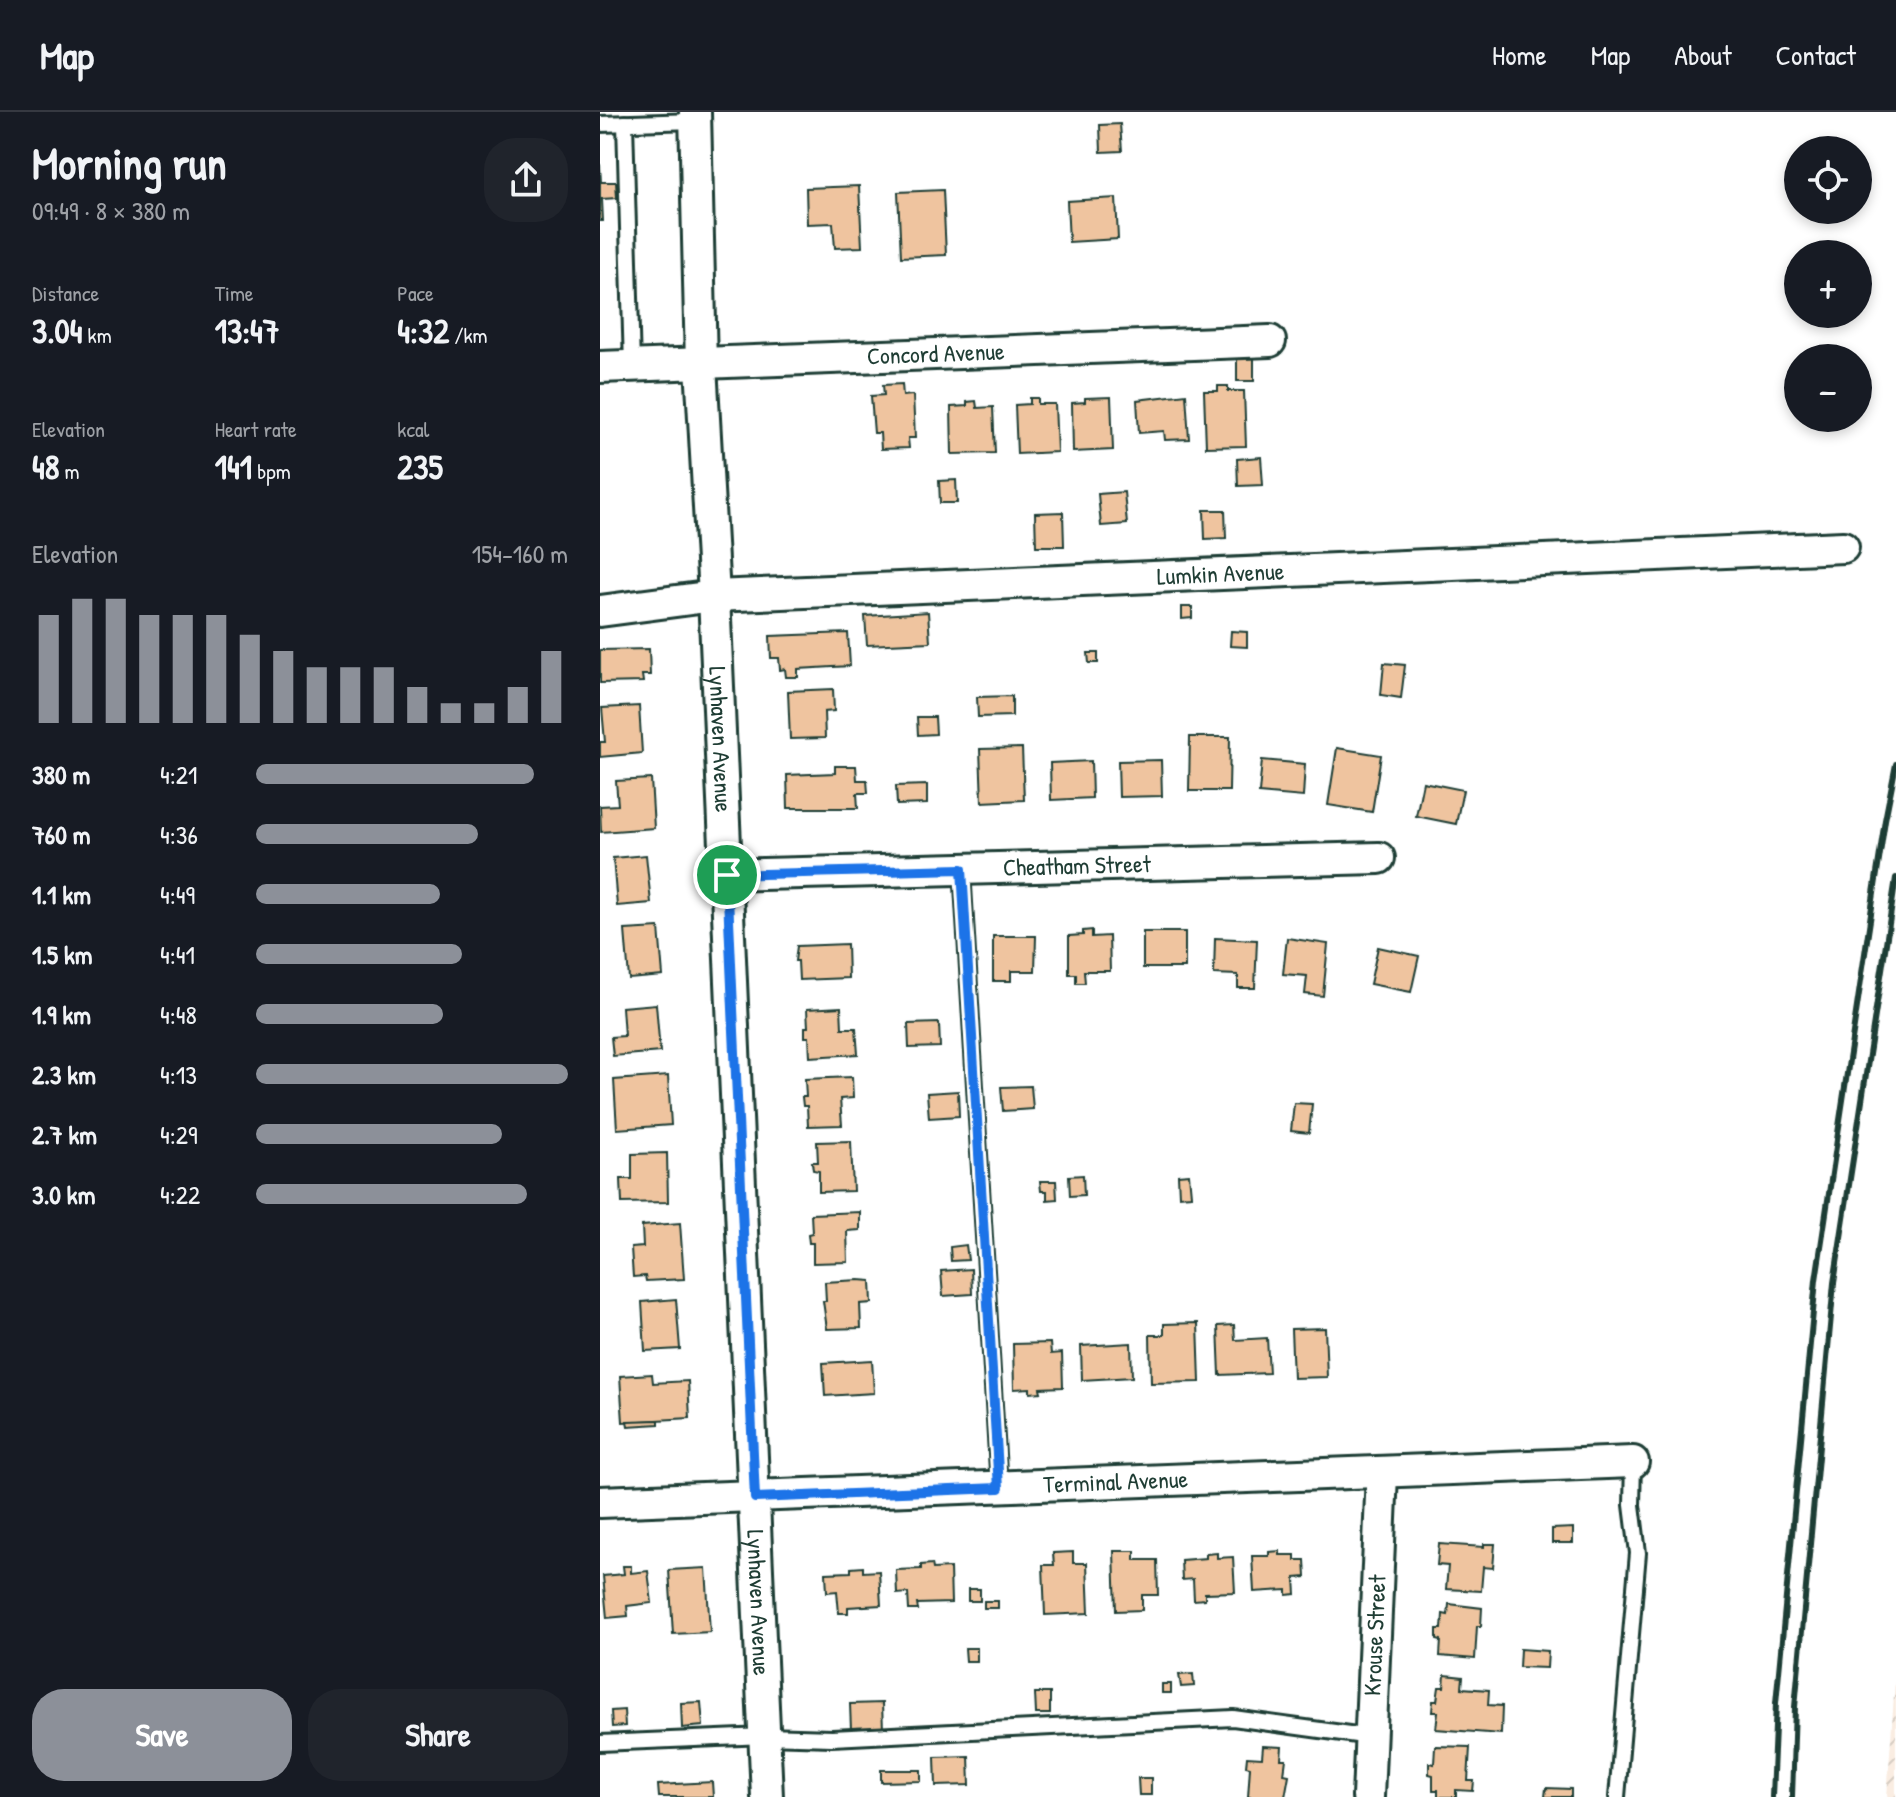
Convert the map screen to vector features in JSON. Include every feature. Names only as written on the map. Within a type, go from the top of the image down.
[{"type":"street","name":"Lynhaven Avenue","points":[[695,116],[701,365],[727,875],[767,1797]]},
{"type":"street","name":"Concord Avenue","points":[[600,367],[1270,341]]},
{"type":"street","name":"Lumkin Avenue","points":[[600,611],[714,596],[1843,547]]},
{"type":"street","name":"Cheatham Street","points":[[727,875],[1379,858]]},
{"type":"street","name":"Terminal Avenue","points":[[600,1502],[1633,1462]]},
{"type":"street","name":"Krouse Street","points":[[1368,1797],[1382,1473]]},
{"type":"lane","points":[[600,124],[695,116]]},
{"type":"lane","points":[[625,123],[632,366]]},
{"type":"lane","points":[[962,869],[999,1488]]},
{"type":"lane","points":[[1617,1797],[1638,1553],[1632,1505],[1633,1462]]},
{"type":"lane","points":[[600,1743],[765,1736],[832,1738],[1233,1718],[1371,1737]]},
{"type":"shaded area","points":[[1896,1665],[1896,1797],[1887,1797]]},
{"type":"building","points":[[1120,124],[1122,151],[1101,152],[1100,125]]},
{"type":"building","points":[[600,164],[601,182],[616,182],[617,198],[602,199],[603,221],[600,221]]},
{"type":"building","points":[[859,186],[862,247],[835,248],[833,223],[807,224],[806,188]]},
{"type":"building","points":[[943,190],[946,255],[901,257],[898,192]]},
{"type":"building","points":[[1116,198],[1118,239],[1069,242],[1067,201]]},
{"type":"building","points":[[1237,352],[1254,352],[1254,381],[1237,381]]},
{"type":"building","points":[[902,384],[903,396],[913,395],[915,438],[908,438],[909,448],[881,449],[880,433],[874,433],[871,396],[884,395],[883,385]]},
{"type":"building","points":[[1218,386],[1228,386],[1228,391],[1244,391],[1246,446],[1206,447],[1204,391],[1218,391]]},
{"type":"building","points":[[1186,394],[1189,439],[1165,440],[1164,431],[1139,433],[1137,400]]},
{"type":"building","points":[[1111,397],[1113,450],[1073,452],[1072,403],[1085,402],[1085,398]]},
{"type":"building","points":[[1030,398],[1038,398],[1038,404],[1055,404],[1057,452],[1017,454],[1015,405],[1030,404]]},
{"type":"building","points":[[976,401],[977,408],[993,407],[995,453],[952,454],[951,407],[967,406],[967,402]]},
{"type":"building","points":[[1261,457],[1263,485],[1238,486],[1237,459]]},
{"type":"building","points":[[956,480],[957,503],[940,503],[939,481]]},
{"type":"building","points":[[1124,492],[1127,524],[1101,526],[1098,494]]},
{"type":"building","points":[[1204,510],[1225,510],[1226,538],[1205,539]]},
{"type":"building","points":[[1063,512],[1064,546],[1036,546],[1035,513]]},
{"type":"building","points":[[1182,607],[1192,607],[1192,618],[1182,619]]},
{"type":"building","points":[[928,612],[930,642],[867,645],[865,616]]},
{"type":"building","points":[[1231,631],[1247,632],[1247,647],[1230,646]]},
{"type":"building","points":[[848,633],[850,666],[798,669],[798,677],[786,677],[785,669],[780,670],[779,658],[771,658],[770,636]]},
{"type":"building","points":[[649,649],[650,675],[642,675],[643,682],[600,683],[600,650]]},
{"type":"building","points":[[1088,653],[1098,653],[1098,663],[1089,663]]},
{"type":"building","points":[[1384,663],[1405,665],[1401,698],[1381,695]]},
{"type":"building","points":[[833,689],[834,711],[824,712],[825,738],[790,739],[788,691]]},
{"type":"building","points":[[1012,696],[1012,716],[978,717],[977,697]]},
{"type":"building","points":[[639,706],[642,753],[600,757],[600,742],[605,742],[602,708]]},
{"type":"building","points":[[917,717],[935,717],[936,734],[918,735]]},
{"type":"building","points":[[1190,737],[1230,737],[1229,791],[1189,791]]},
{"type":"building","points":[[1022,748],[1024,800],[982,802],[980,749]]},
{"type":"building","points":[[1337,748],[1381,755],[1372,812],[1328,805]]},
{"type":"building","points":[[1161,760],[1162,796],[1119,797],[1118,761]]},
{"type":"building","points":[[1262,760],[1305,764],[1303,797],[1259,793]]},
{"type":"building","points":[[1091,761],[1092,798],[1051,800],[1050,763]]},
{"type":"building","points":[[835,766],[856,766],[857,780],[867,780],[868,793],[857,793],[858,808],[788,808],[787,775],[835,773]]},
{"type":"building","points":[[651,779],[654,828],[601,832],[600,806],[618,805],[616,781]]},
{"type":"building","points":[[1423,782],[1463,790],[1456,824],[1416,816]]},
{"type":"building","points":[[927,785],[927,804],[897,805],[896,786]]},
{"type":"building","points":[[646,855],[651,903],[617,906],[613,858]]},
{"type":"building","points":[[659,928],[663,976],[629,979],[625,930]]},
{"type":"building","points":[[1092,930],[1092,937],[1109,936],[1110,971],[1084,971],[1085,983],[1076,983],[1076,974],[1069,974],[1069,936],[1083,935],[1083,931]]},
{"type":"building","points":[[1143,932],[1185,932],[1185,968],[1143,968]]},
{"type":"building","points":[[993,936],[1036,936],[1035,971],[1011,971],[1011,981],[993,981]]},
{"type":"building","points":[[1215,938],[1257,940],[1255,988],[1238,988],[1238,975],[1214,974]]},
{"type":"building","points":[[1287,938],[1328,944],[1323,996],[1305,994],[1307,976],[1283,974]]},
{"type":"building","points":[[847,944],[848,978],[799,980],[798,961],[795,961],[797,946]]},
{"type":"building","points":[[1378,947],[1419,956],[1411,992],[1370,984]]},
{"type":"building","points":[[656,1004],[660,1052],[613,1056],[611,1037],[624,1036],[622,1007]]},
{"type":"building","points":[[841,1007],[842,1028],[856,1028],[858,1054],[810,1057],[809,1037],[805,1037],[807,1009]]},
{"type":"building","points":[[939,1023],[940,1047],[909,1048],[908,1024]]},
{"type":"building","points":[[668,1076],[671,1125],[617,1129],[614,1080]]},
{"type":"building","points":[[852,1077],[853,1098],[840,1099],[842,1125],[808,1126],[807,1106],[803,1106],[802,1097],[806,1097],[805,1079]]},
{"type":"building","points":[[1031,1086],[1033,1109],[1003,1111],[1001,1087]]},
{"type":"building","points":[[958,1091],[959,1116],[929,1118],[927,1093]]},
{"type":"building","points":[[1294,1103],[1312,1104],[1309,1133],[1291,1131]]},
{"type":"building","points":[[851,1141],[853,1191],[819,1192],[819,1171],[813,1170],[812,1162],[818,1162],[817,1142]]},
{"type":"building","points":[[667,1153],[668,1202],[622,1203],[621,1179],[632,1179],[632,1154]]},
{"type":"building","points":[[1189,1174],[1191,1195],[1179,1196],[1178,1175]]},
{"type":"building","points":[[1083,1175],[1084,1195],[1070,1196],[1069,1176]]},
{"type":"building","points":[[1040,1181],[1056,1181],[1057,1199],[1047,1200],[1047,1191],[1041,1191]]},
{"type":"building","points":[[860,1212],[860,1230],[847,1231],[848,1262],[813,1263],[813,1243],[809,1243],[808,1234],[812,1233],[811,1214]]},
{"type":"building","points":[[680,1223],[684,1279],[646,1281],[645,1276],[633,1277],[631,1248],[643,1247],[642,1226]]},
{"type":"building","points":[[966,1245],[968,1260],[951,1261],[950,1247]]},
{"type":"building","points":[[971,1269],[972,1294],[943,1296],[941,1271]]},
{"type":"building","points":[[871,1281],[872,1303],[860,1304],[861,1328],[827,1329],[823,1301],[826,1301],[825,1282]]},
{"type":"building","points":[[676,1299],[680,1349],[645,1351],[642,1302]]},
{"type":"building","points":[[1198,1323],[1200,1382],[1151,1383],[1150,1335],[1164,1335],[1164,1324]]},
{"type":"building","points":[[1234,1325],[1235,1340],[1267,1338],[1269,1373],[1220,1375],[1218,1326]]},
{"type":"building","points":[[1325,1328],[1327,1377],[1293,1378],[1291,1329]]},
{"type":"building","points":[[1050,1343],[1051,1354],[1062,1353],[1063,1387],[1040,1388],[1041,1392],[1030,1393],[1030,1388],[1014,1389],[1013,1344]]},
{"type":"building","points":[[1131,1343],[1132,1377],[1082,1380],[1081,1346]]},
{"type":"building","points":[[872,1360],[874,1393],[825,1396],[823,1363]]},
{"type":"building","points":[[652,1374],[653,1383],[688,1381],[690,1418],[623,1422],[620,1376]]},
{"type":"building","points":[[659,1420],[659,1424],[628,1426],[627,1421]]},
{"type":"building","points":[[1573,1528],[1573,1543],[1552,1543],[1552,1529]]},
{"type":"building","points":[[1439,1544],[1484,1547],[1484,1544],[1495,1544],[1493,1568],[1483,1567],[1481,1591],[1446,1589],[1448,1566],[1437,1565]]},
{"type":"building","points":[[1114,1551],[1135,1551],[1135,1560],[1157,1560],[1158,1595],[1142,1595],[1142,1610],[1116,1611]]},
{"type":"building","points":[[1280,1551],[1280,1555],[1295,1555],[1295,1560],[1305,1560],[1306,1577],[1295,1578],[1296,1594],[1287,1595],[1287,1590],[1254,1592],[1252,1556],[1269,1556],[1269,1552]]},
{"type":"building","points":[[1073,1552],[1073,1563],[1087,1563],[1089,1613],[1045,1615],[1043,1565],[1054,1565],[1053,1553]]},
{"type":"building","points":[[1217,1553],[1217,1558],[1233,1557],[1235,1592],[1205,1593],[1205,1599],[1194,1600],[1193,1579],[1182,1580],[1181,1560],[1206,1558],[1206,1554]]},
{"type":"building","points":[[932,1564],[933,1569],[950,1568],[951,1603],[917,1604],[918,1610],[909,1610],[908,1593],[897,1594],[896,1570],[921,1569],[921,1565]]},
{"type":"building","points":[[623,1566],[631,1566],[631,1573],[648,1571],[652,1603],[627,1606],[628,1616],[607,1618],[603,1576],[624,1574]]},
{"type":"building","points":[[863,1567],[863,1572],[879,1571],[881,1605],[848,1607],[848,1613],[839,1613],[837,1591],[827,1592],[826,1573],[851,1572],[851,1568]]},
{"type":"building","points":[[706,1568],[710,1632],[673,1634],[669,1570]]},
{"type":"building","points":[[968,1589],[980,1589],[980,1601],[968,1601]]},
{"type":"building","points":[[984,1601],[998,1601],[998,1608],[984,1608]]},
{"type":"building","points":[[1449,1604],[1482,1608],[1481,1626],[1477,1626],[1475,1659],[1440,1656],[1441,1640],[1437,1639],[1437,1629],[1442,1629],[1443,1614],[1448,1615]]},
{"type":"building","points":[[965,1648],[977,1648],[977,1661],[966,1661]]},
{"type":"building","points":[[1520,1649],[1548,1651],[1547,1668],[1519,1667]]},
{"type":"building","points":[[1193,1674],[1194,1686],[1181,1687],[1179,1675]]},
{"type":"building","points":[[1445,1675],[1463,1677],[1462,1688],[1489,1690],[1488,1705],[1502,1706],[1501,1734],[1436,1729],[1438,1712],[1432,1712],[1433,1701],[1437,1701],[1439,1687],[1444,1687]]},
{"type":"building","points":[[1162,1684],[1171,1684],[1171,1693],[1162,1693]]},
{"type":"building","points":[[1035,1693],[1050,1693],[1050,1714],[1036,1714]]},
{"type":"building","points":[[701,1702],[703,1726],[682,1728],[681,1703]]},
{"type":"building","points":[[882,1703],[883,1730],[851,1730],[850,1704]]},
{"type":"building","points":[[624,1710],[625,1726],[612,1727],[611,1711]]},
{"type":"building","points":[[1263,1746],[1282,1747],[1281,1759],[1286,1759],[1284,1774],[1289,1775],[1285,1797],[1248,1797],[1250,1767],[1246,1766],[1247,1757],[1262,1758]]},
{"type":"building","points":[[1435,1746],[1470,1747],[1468,1781],[1474,1781],[1473,1791],[1456,1790],[1456,1797],[1438,1797],[1438,1790],[1433,1790],[1433,1775],[1429,1774],[1429,1763],[1434,1764]]},
{"type":"building","points":[[969,1756],[970,1785],[936,1786],[935,1757]]},
{"type":"building","points":[[881,1770],[921,1770],[921,1781],[881,1782]]},
{"type":"building","points":[[1138,1778],[1151,1778],[1151,1795],[1139,1795]]},
{"type":"building","points":[[712,1782],[713,1797],[659,1797],[658,1785]]},
{"type":"building","points":[[1546,1788],[1571,1789],[1571,1797],[1545,1797]]},
{"type":"railway","points":[[1772,1797],[1776,1703],[1816,1280],[1896,764]]},
{"type":"railway","points":[[1792,1797],[1795,1707],[1834,1283],[1896,878]]},
{"type":"route","points":[[962,869],[999,1488],[755,1498],[727,875],[962,869]]}]
